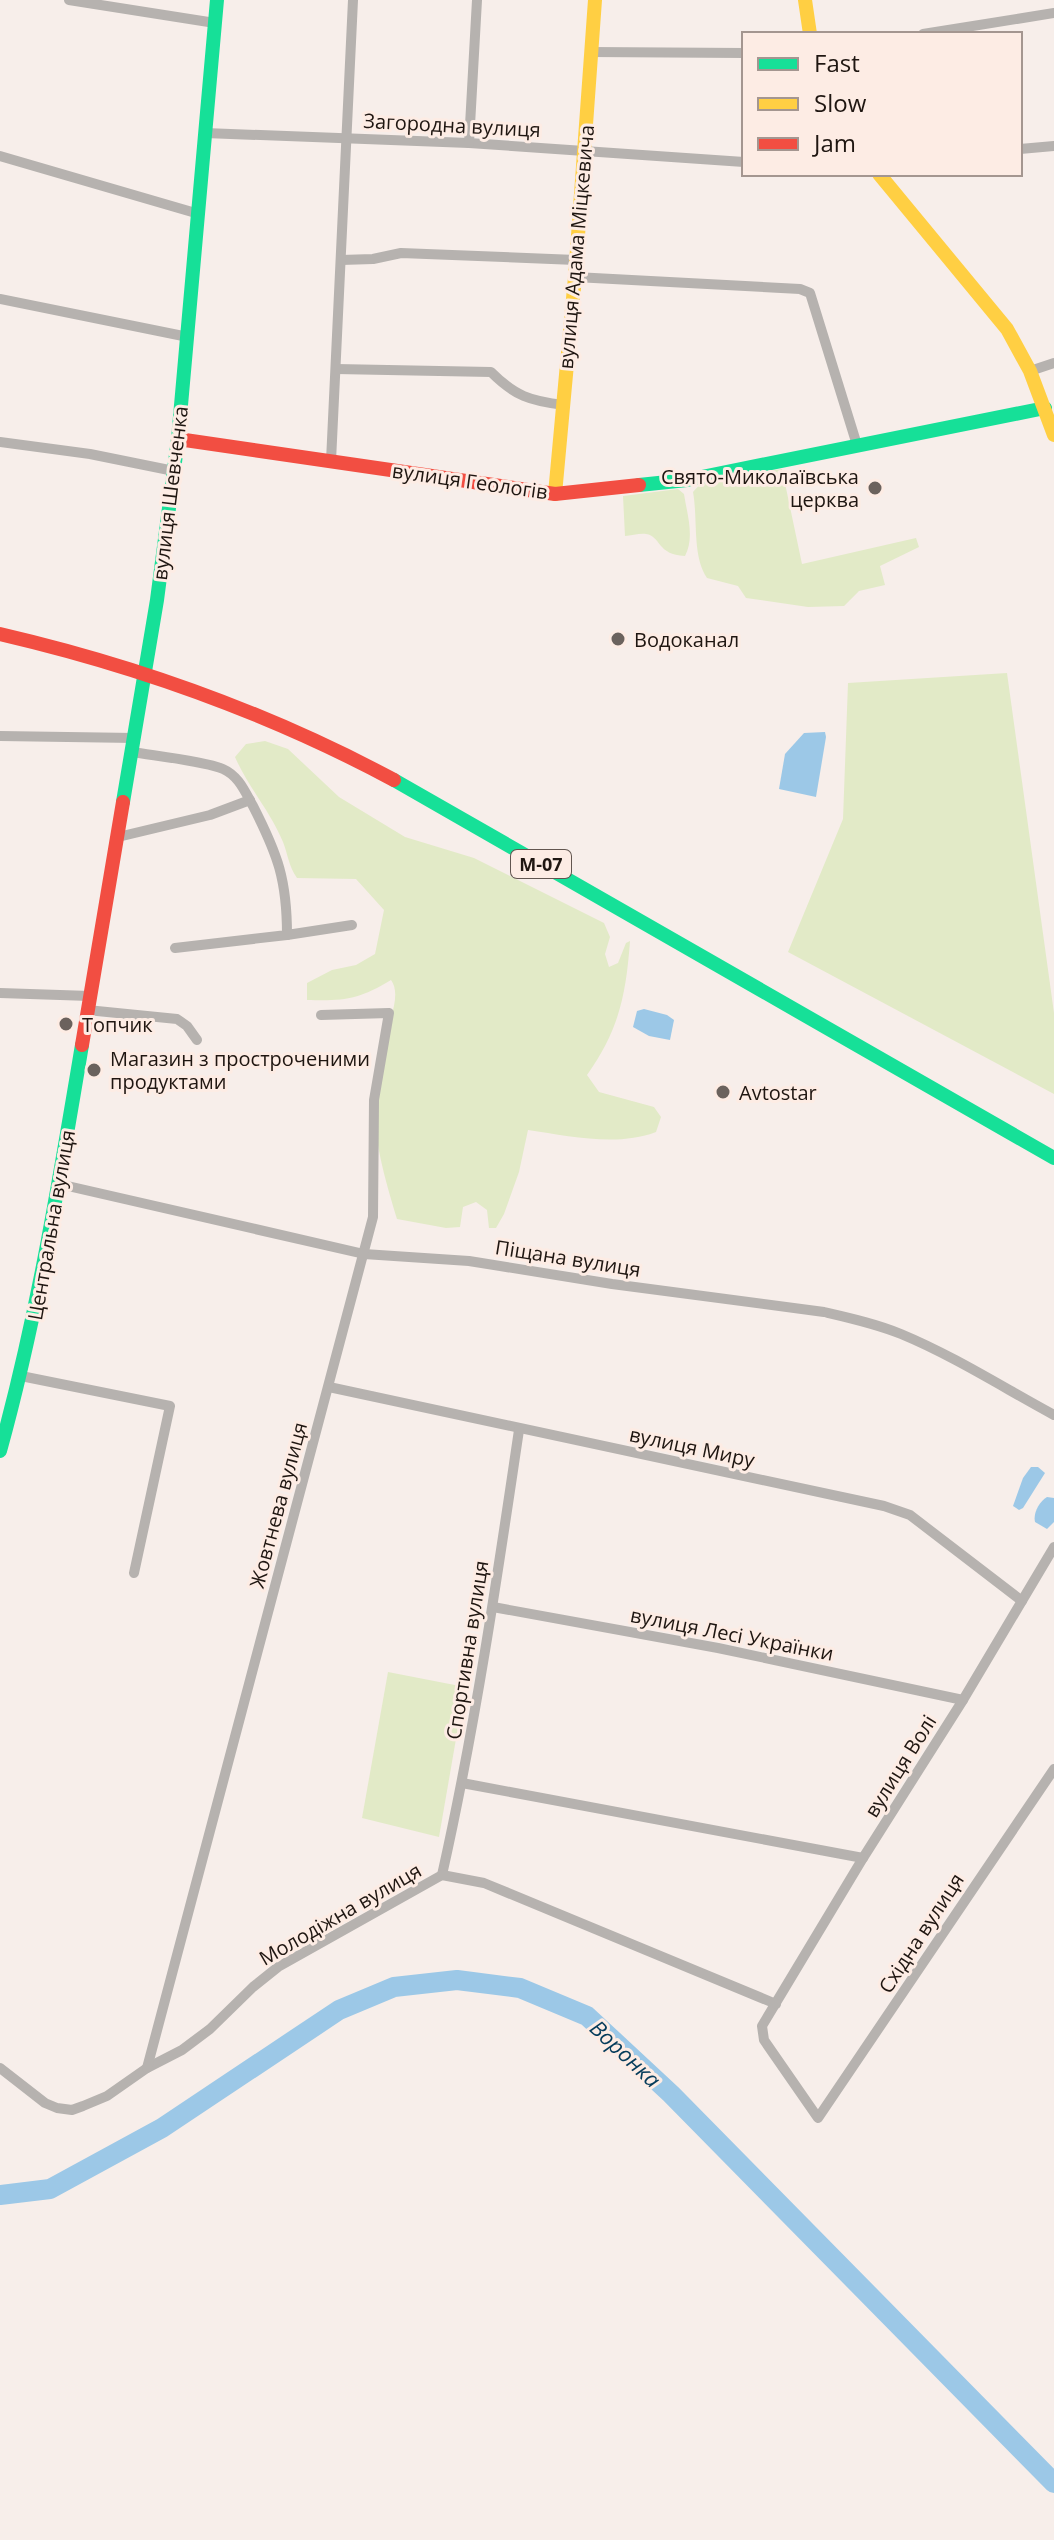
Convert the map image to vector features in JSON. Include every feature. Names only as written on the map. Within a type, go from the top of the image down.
[{"type":"main road","name":"вулиця Шевченка","points":[[90,996],[134,745],[174,471],[217,0]]},
{"type":"main road","name":"вулиця Адама Міцкевича","points":[[555,494],[575,277],[595,0]]},
{"type":"main road","points":[[805,0],[810,32]]},
{"type":"main road","points":[[881,176],[1007,329],[1030,371],[1054,435]]},
{"type":"main road","name":"вулиця Геологів","points":[[178,439],[555,494],[687,480],[1045,408]]},
{"type":"main road","name":"М-07","points":[[0,634],[60,647],[144,673],[229,703],[347,756],[1054,1158]]},
{"type":"main road","name":"Центральна вулиця","points":[[0,1451],[42,1282],[90,996]]},
{"type":"street","points":[[69,0],[215,23]]},
{"type":"street","points":[[331,461],[353,0]]},
{"type":"street","points":[[469,143],[477,0]]},
{"type":"street","points":[[935,32],[1054,13]]},
{"type":"street","points":[[591,52],[742,53]]},
{"type":"street","name":"Загородна вулиця","points":[[205,133],[469,143],[742,162]]},
{"type":"street","points":[[1022,149],[1054,146]]},
{"type":"street","points":[[0,156],[199,214]]},
{"type":"street","points":[[341,260],[373,259],[401,253],[576,260]]},
{"type":"street","points":[[575,277],[800,289],[810,293],[857,445]]},
{"type":"street","points":[[0,299],[188,337]]},
{"type":"street","points":[[1030,371],[1054,363]]},
{"type":"street","points":[[336,369],[491,372],[509,390],[534,401],[564,405]]},
{"type":"street","points":[[0,442],[90,454],[174,471]]},
{"type":"street","points":[[0,736],[134,745],[221,768],[237,778],[274,846],[287,901],[287,935]]},
{"type":"street","points":[[118,837],[210,815],[250,800]]},
{"type":"street","points":[[175,948],[352,925]]},
{"type":"street","points":[[0,993],[90,996],[177,1019],[187,1026],[197,1040]]},
{"type":"street","name":"Жовтнева вулиця","points":[[147,2068],[364,1254],[374,1201],[374,1100],[389,1013],[321,1015]]},
{"type":"street","name":"Піщана вулиця","points":[[59,1184],[364,1254],[469,1261],[857,1319],[900,1333],[944,1354],[1054,1415]]},
{"type":"street","points":[[21,1376],[170,1406],[134,1573]]},
{"type":"street","name":"вулиця Миру","points":[[329,1387],[884,1506],[910,1515],[1022,1601]]},
{"type":"street","name":"Спортивна вулиця","points":[[442,1875],[462,1783],[493,1607],[519,1430]]},
{"type":"street","name":"вулиця Волі","points":[[818,2118],[764,2040],[762,2026],[1054,1547]]},
{"type":"street","name":"вулиця Лесі Українки","points":[[493,1607],[718,1648],[963,1700]]},
{"type":"street","name":"Східна вулиця","points":[[818,2118],[1054,1769]]},
{"type":"street","points":[[462,1783],[863,1858]]},
{"type":"street","name":"Молодіжна вулиця","points":[[0,2068],[45,2103],[57,2108],[72,2110],[107,2096],[210,2029],[278,1967],[442,1875],[484,1883],[776,2004]]},
{"type":"green space","points":[[782,469],[802,564],[916,538],[919,547],[880,566],[885,585],[859,591],[844,606],[808,607],[746,598],[738,586],[707,578],[697,548],[693,492],[702,482]]},
{"type":"green space","points":[[678,489],[684,494],[689,525],[685,556],[664,549],[651,535],[625,536],[623,496]]},
{"type":"green space","points":[[1007,673],[1054,1013],[1054,1094],[788,952],[843,819],[848,683]]},
{"type":"green space","points":[[265,741],[288,749],[339,797],[405,837],[474,858],[604,923],[610,937],[605,954],[609,967],[618,963],[626,943],[630,941],[626,978],[614,1027],[587,1075],[599,1092],[654,1107],[661,1117],[656,1132],[609,1140],[528,1130],[519,1172],[496,1228],[489,1228],[487,1210],[476,1202],[463,1207],[460,1227],[446,1228],[397,1219],[385,1178],[375,1122],[383,1046],[395,1003],[394,987],[391,980],[350,998],[307,1000],[307,983],[332,970],[356,965],[375,954],[384,910],[356,879],[297,878],[278,831],[235,757],[246,744]]},
{"type":"green space","points":[[388,1672],[465,1687],[439,1837],[362,1818]]},
{"type":"water","points":[[825,732],[816,797],[779,789],[785,754],[804,733]]},
{"type":"water","points":[[644,1009],[674,1020],[670,1040],[649,1036],[633,1027],[637,1011]]},
{"type":"water","points":[[1031,1467],[1038,1467],[1045,1473],[1019,1510],[1013,1506],[1023,1478]]},
{"type":"water","points":[[1047,1497],[1054,1498],[1054,1522],[1047,1529],[1035,1519],[1037,1508]]},
{"type":"waterway","name":"Воронка","points":[[0,2195],[50,2189],[162,2128],[339,2010],[394,1987],[457,1980],[520,1988],[587,2016],[671,2094],[1054,2483]]},
{"type":"traffic: fast","points":[[123,802],[157,600],[178,439],[217,0]]},
{"type":"traffic: fast","points":[[639,485],[687,480],[1045,408]]},
{"type":"traffic: fast","points":[[394,780],[1054,1158]]},
{"type":"traffic: fast","points":[[0,1451],[36,1300],[82,1045]]},
{"type":"traffic: slow","points":[[555,494],[575,277],[595,0]]},
{"type":"traffic: slow","points":[[805,0],[810,32]]},
{"type":"traffic: slow","points":[[881,176],[1007,329],[1030,371],[1054,435]]},
{"type":"traffic: jam","points":[[178,439],[555,494],[639,485]]},
{"type":"traffic: jam","points":[[0,634],[102,661],[202,694],[299,733],[394,780]]},
{"type":"traffic: jam","points":[[82,1045],[123,802]]},
{"type":"place","name":"Свято-Миколаївська церква","points":[[875,488]]},
{"type":"place","name":"Водоканал","points":[[618,639]]},
{"type":"place","name":"Топчик","points":[[66,1024]]},
{"type":"place","name":"Магазин з простроченими продуктами","points":[[94,1070]]},
{"type":"place","name":"Avtostar","points":[[723,1092]]}]
